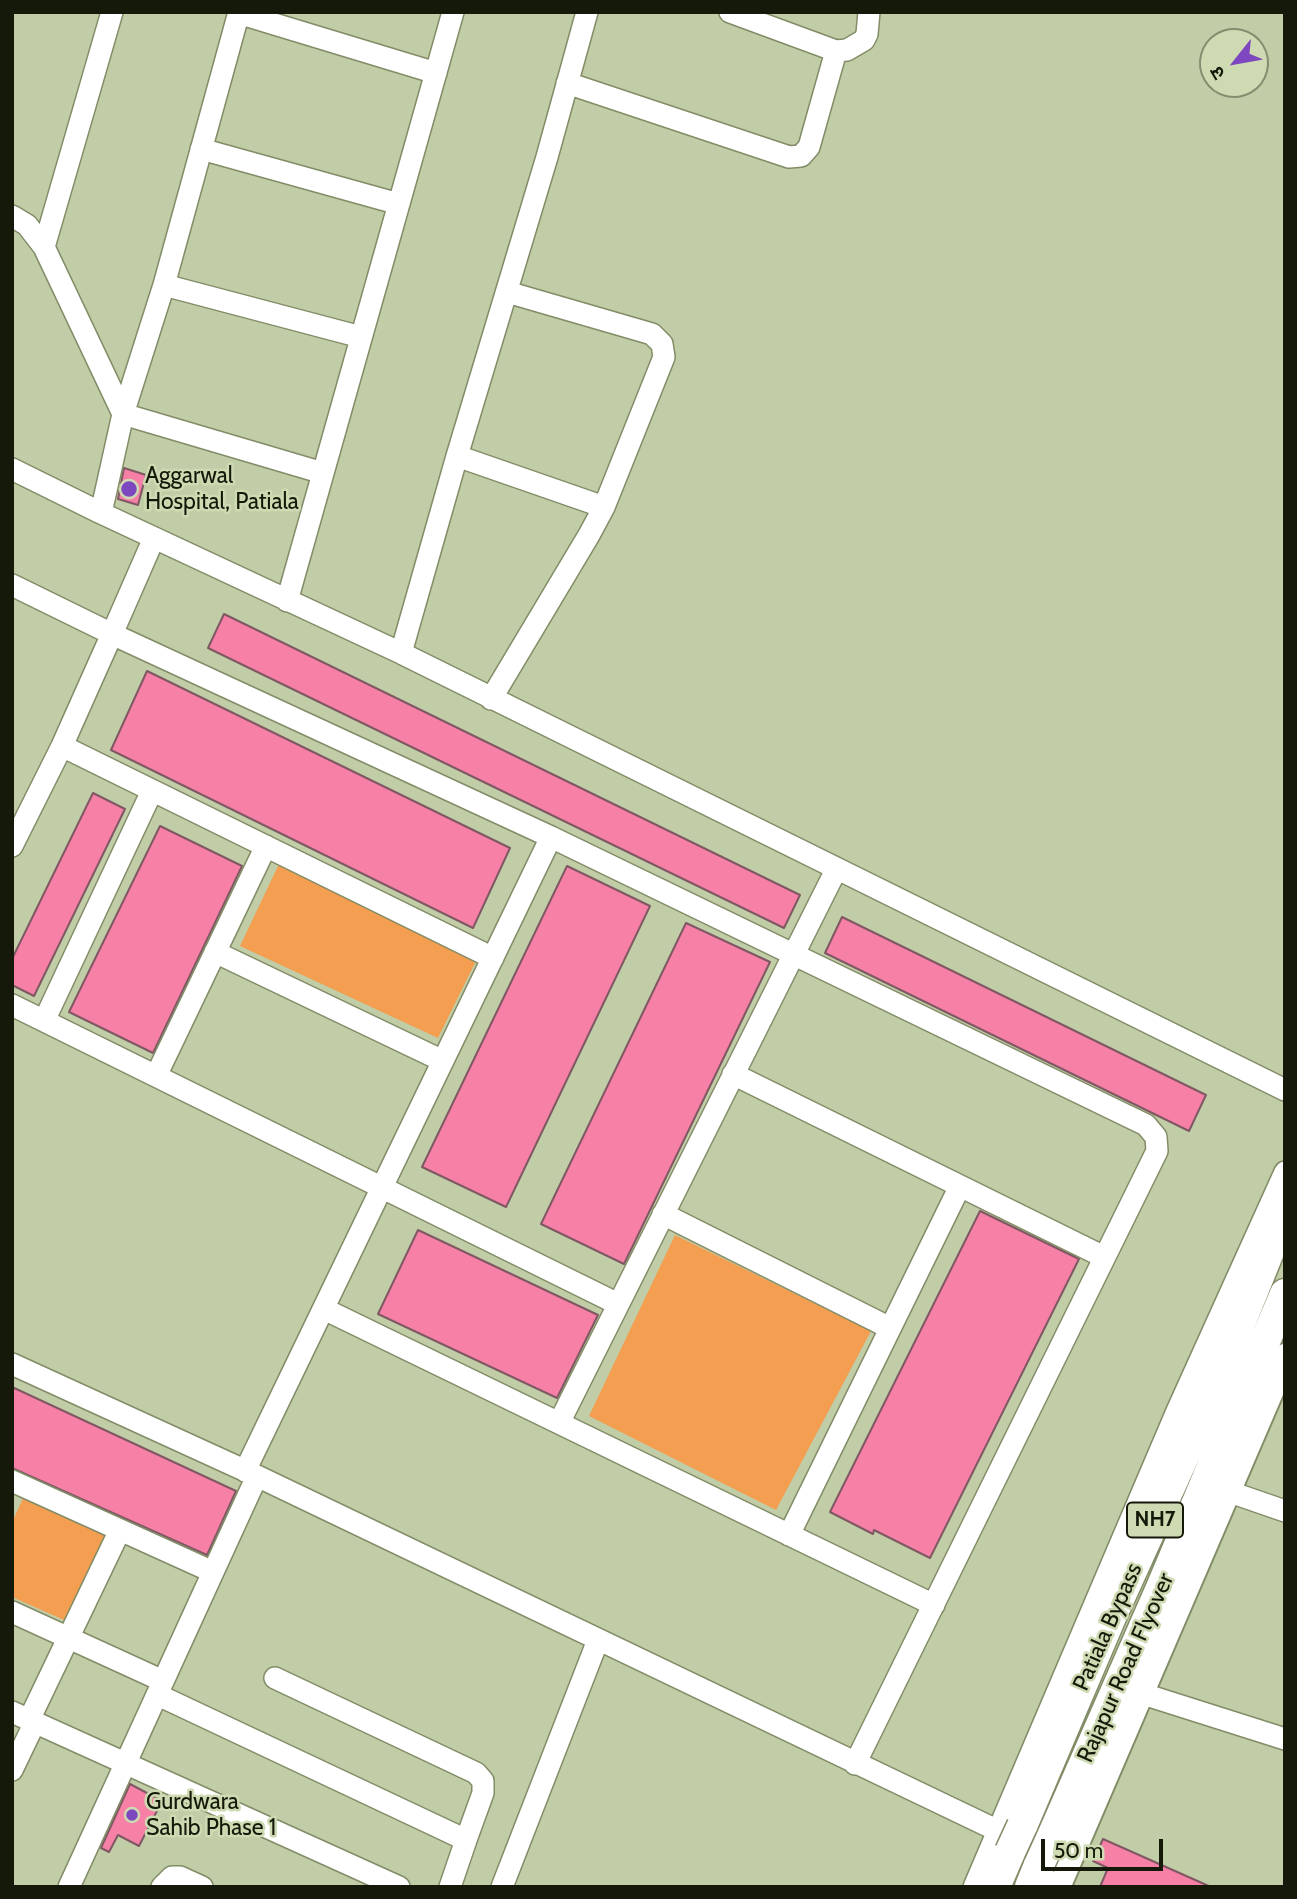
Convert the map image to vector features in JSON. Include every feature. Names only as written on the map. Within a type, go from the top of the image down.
[{"type":"highway","name":"Patiala Bypass","points":[[995,1887],[1010,1837],[1208,1403],[1285,1212]]},
{"type":"highway","name":"Rajapur Road Flyover","points":[[1049,1869],[1161,1588],[1285,1294]]},
{"type":"main road","points":[[1049,1869],[1140,1693],[1285,1357]]},
{"type":"street","points":[[44,247],[112,12]]},
{"type":"street","points":[[287,601],[453,12]]},
{"type":"street","points":[[401,653],[587,12]]},
{"type":"street","points":[[730,12],[836,51],[847,50],[864,40],[869,12]]},
{"type":"street","points":[[101,513],[123,414],[164,285],[238,13],[436,72]]},
{"type":"street","points":[[567,83],[789,157],[801,156],[809,147],[836,51]]},
{"type":"street","points":[[201,149],[399,204]]},
{"type":"street","points":[[12,216],[27,225],[44,247],[123,414],[323,473]]},
{"type":"street","points":[[164,285],[361,337]]},
{"type":"street","points":[[491,699],[604,507],[664,357],[662,344],[652,334],[507,292]]},
{"type":"street","points":[[457,456],[604,507]]},
{"type":"street","points":[[12,469],[401,653],[1285,1090]]},
{"type":"street","points":[[12,846],[62,746],[154,538]]},
{"type":"street","points":[[12,585],[551,837],[1146,1125],[1156,1137],[1157,1151],[855,1764]]},
{"type":"street","points":[[62,746],[493,958]]},
{"type":"street","points":[[44,1021],[152,791]]},
{"type":"street","points":[[69,1887],[213,1572],[251,1473],[324,1309],[551,837]]},
{"type":"street","points":[[156,1076],[265,846]]},
{"type":"street","points":[[559,1423],[836,870]]},
{"type":"street","points":[[215,952],[443,1061]]},
{"type":"street","points":[[12,1005],[618,1304]]},
{"type":"street","points":[[733,1073],[1104,1257]]},
{"type":"street","points":[[974,1887],[1010,1837],[1177,1410],[1285,1172]]},
{"type":"street","points":[[789,1535],[960,1186]]},
{"type":"street","points":[[663,1214],[890,1328]]},
{"type":"street","points":[[324,1309],[934,1605]]},
{"type":"street","points":[[12,1364],[251,1473],[1010,1837],[1049,1869]]},
{"type":"street","points":[[15,1489],[120,1530],[213,1572]]},
{"type":"street","points":[[1227,1491],[1285,1511]]},
{"type":"street","points":[[12,1770],[25,1718],[68,1638],[120,1530]]},
{"type":"street","points":[[12,1612],[466,1840]]},
{"type":"street","points":[[502,1887],[598,1640]]},
{"type":"street","points":[[275,1678],[476,1773],[482,1781],[483,1793],[450,1887]]},
{"type":"street","points":[[1140,1693],[1285,1739]]},
{"type":"street","points":[[25,1718],[399,1887]]},
{"type":"street","points":[[162,1887],[172,1877],[180,1877],[202,1887]]},
{"type":"shaded area","points":[[279,864],[476,961],[438,1038],[240,946]]},
{"type":"shaded area","points":[[675,1235],[871,1331],[776,1510],[589,1416]]},
{"type":"shaded area","points":[[25,1494],[108,1533],[64,1620],[12,1597],[12,1522]]},
{"type":"building","points":[[124,468],[146,475],[138,505],[118,499]]},
{"type":"building","points":[[224,614],[800,895],[784,928],[208,648]]},
{"type":"building","points":[[147,671],[510,848],[473,928],[111,750]]},
{"type":"building","points":[[93,793],[125,809],[34,996],[12,985],[12,959]]},
{"type":"building","points":[[160,826],[242,866],[153,1053],[69,1012]]},
{"type":"building","points":[[567,866],[650,906],[506,1207],[422,1167]]},
{"type":"building","points":[[842,917],[1206,1095],[1189,1131],[825,953]]},
{"type":"building","points":[[686,923],[770,962],[624,1264],[541,1224]]},
{"type":"building","points":[[980,1211],[1079,1259],[930,1558],[830,1512]]},
{"type":"building","points":[[418,1230],[598,1315],[557,1398],[378,1314]]},
{"type":"building","points":[[12,1387],[236,1491],[207,1555],[12,1468]]},
{"type":"building","points":[[130,1784],[162,1801],[139,1846],[118,1835],[109,1852],[101,1848]]},
{"type":"building","points":[[1103,1839],[1211,1887],[1100,1887],[1108,1868],[1093,1861]]},
{"type":"place","name":"Aggarwal Hospital, Patiala","points":[[129,489]]},
{"type":"place","name":"Gurdwara Sahib Phase 1","points":[[132,1815]]}]
